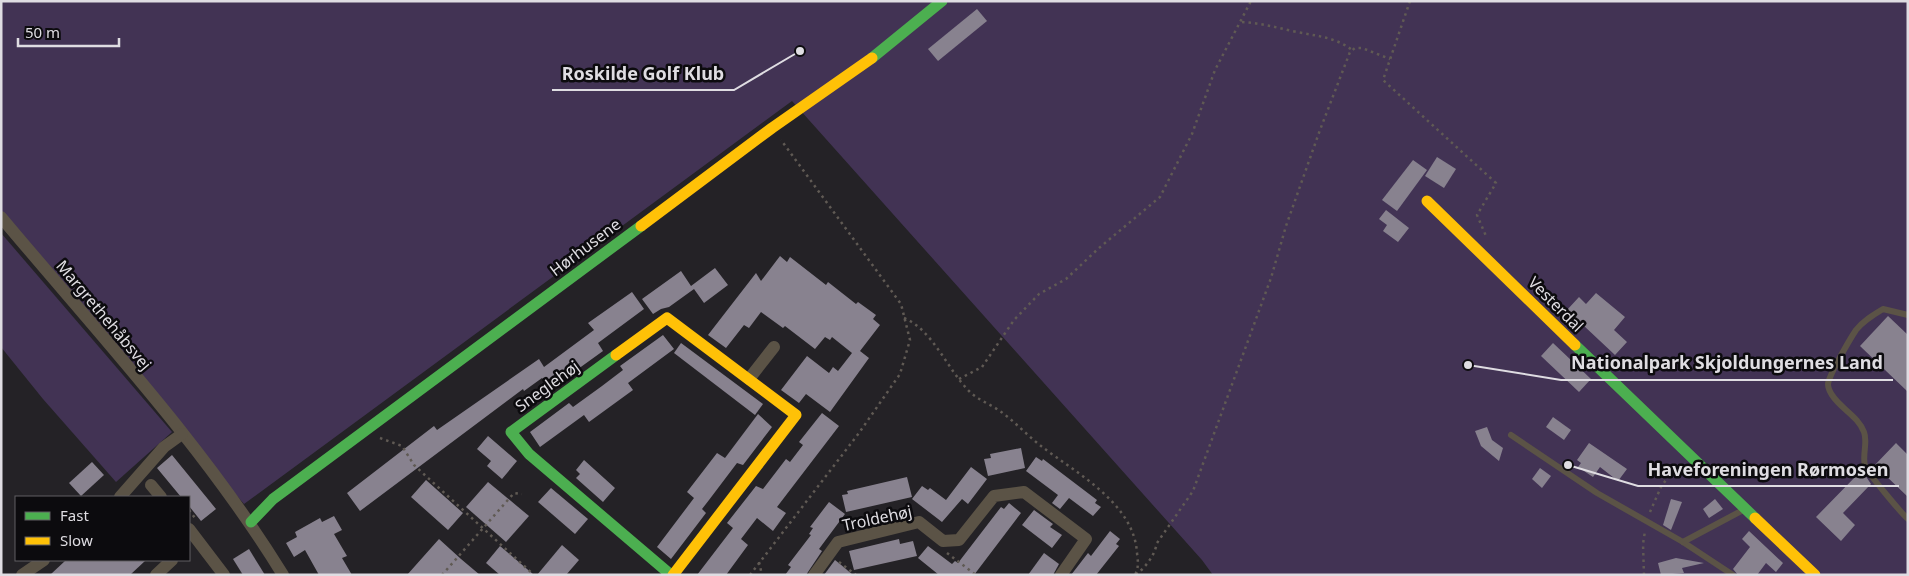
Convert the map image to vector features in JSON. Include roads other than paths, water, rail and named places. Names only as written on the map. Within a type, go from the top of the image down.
[{"type":"street","name":"Hørhusene","points":[[251,522],[273,499],[772,128],[879,52],[942,1]]},
{"type":"street","name":"Vesterdal","points":[[1427,201],[1684,453],[1814,575]]},
{"type":"street","name":"Margrethehåbsvej","points":[[1,217],[182,434],[251,522],[283,575]]},
{"type":"street","name":"Sneglehøj","points":[[667,318],[796,415],[672,575],[529,454],[511,432],[667,318]]},
{"type":"street","points":[[749,380],[774,347]]},
{"type":"street","points":[[121,496],[164,447],[182,434]]},
{"type":"street","points":[[150,485],[160,496]]},
{"type":"street","name":"Troldehøj","points":[[814,575],[838,542],[919,522],[943,541],[959,540],[994,496],[1024,492],[1086,539],[1061,575]]},
{"type":"street","points":[[191,536],[224,575]]},
{"type":"street","points":[[22,575],[43,561]]},
{"type":"street","points":[[156,575],[171,561]]},
{"type":"lane","points":[[1908,315],[1883,309],[1870,317],[1857,329],[1831,374],[1828,386],[1832,396],[1859,422],[1866,434],[1863,454],[1865,469],[1883,488],[1897,510],[1908,519]]},
{"type":"lane","points":[[1511,434],[1597,493],[1683,542],[1733,575]]},
{"type":"lane","points":[[1683,542],[1744,510]]},
{"type":"place","name":"Roskilde Golf Klub","points":[[800,51]]},
{"type":"place","name":"Nationalpark Skjoldungernes Land","points":[[1468,365]]},
{"type":"place","name":"Haveforeningen Rørmosen","points":[[1568,465]]}]
